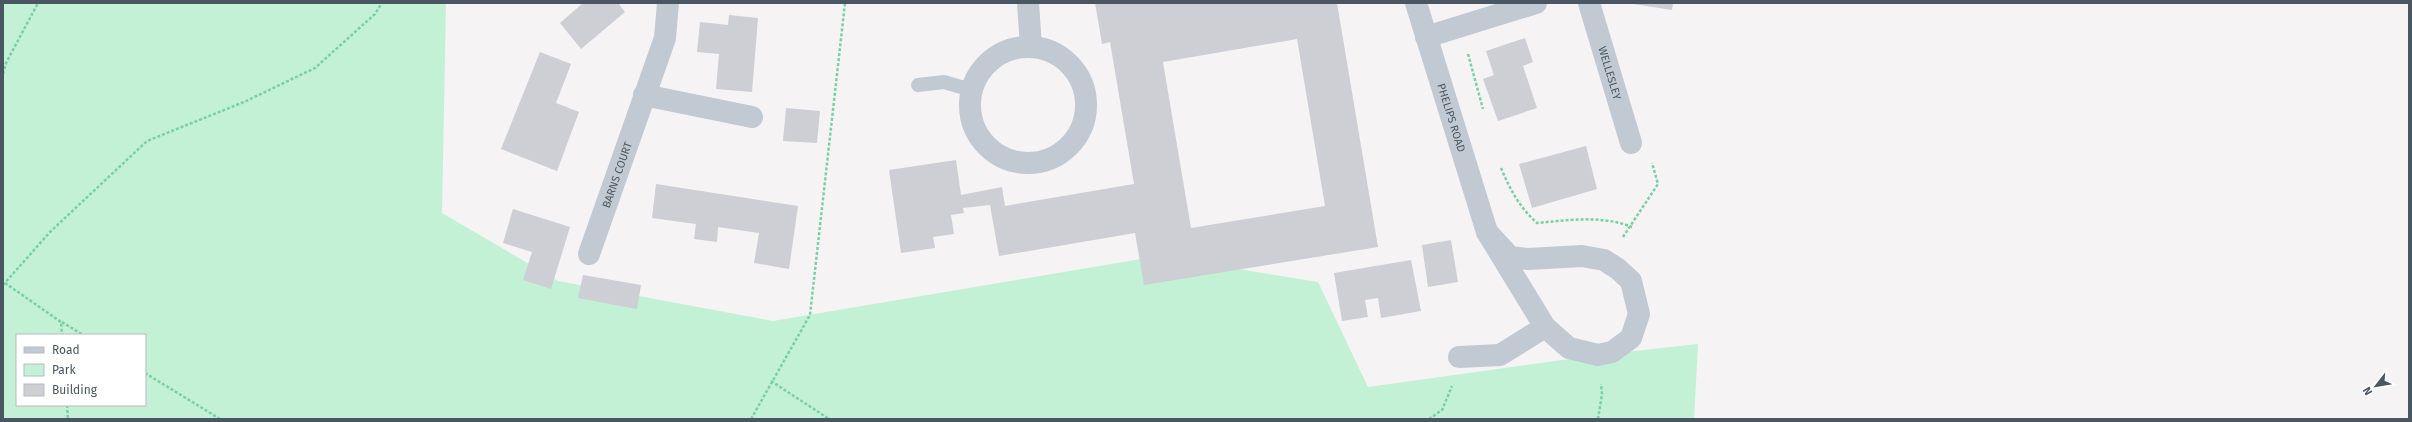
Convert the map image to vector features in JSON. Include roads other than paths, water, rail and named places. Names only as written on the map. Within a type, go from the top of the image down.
[{"type":"street","name":"BARNS COURT","points":[[589,254],[665,38],[668,3]]},
{"type":"street","points":[[1028,3],[1032,47]]},
{"type":"street","name":"PHELIPS ROAD","points":[[1416,3],[1486,232]]},
{"type":"street","points":[[1426,37],[1536,3]]},
{"type":"street","name":"WELLESLEY","points":[[1589,3],[1631,144]]},
{"type":"street","points":[[1032,47],[1050,50],[1065,60],[1077,74],[1084,91],[1086,110],[1081,127],[1072,143],[1058,155],[1040,162],[1022,163],[1003,157],[986,146],[975,129],[970,109],[971,90],[980,72],[994,57],[1012,48],[1032,47]]},
{"type":"street","points":[[644,95],[752,117]]},
{"type":"street","points":[[1486,232],[1510,257],[1528,259],[1582,256],[1604,260],[1631,281],[1639,314],[1631,338],[1612,352],[1598,355],[1569,348],[1544,327],[1486,232]]},
{"type":"street","points":[[1459,357],[1500,355],[1544,327]]},
{"type":"lane","points":[[918,84],[944,82],[971,90]]}]
